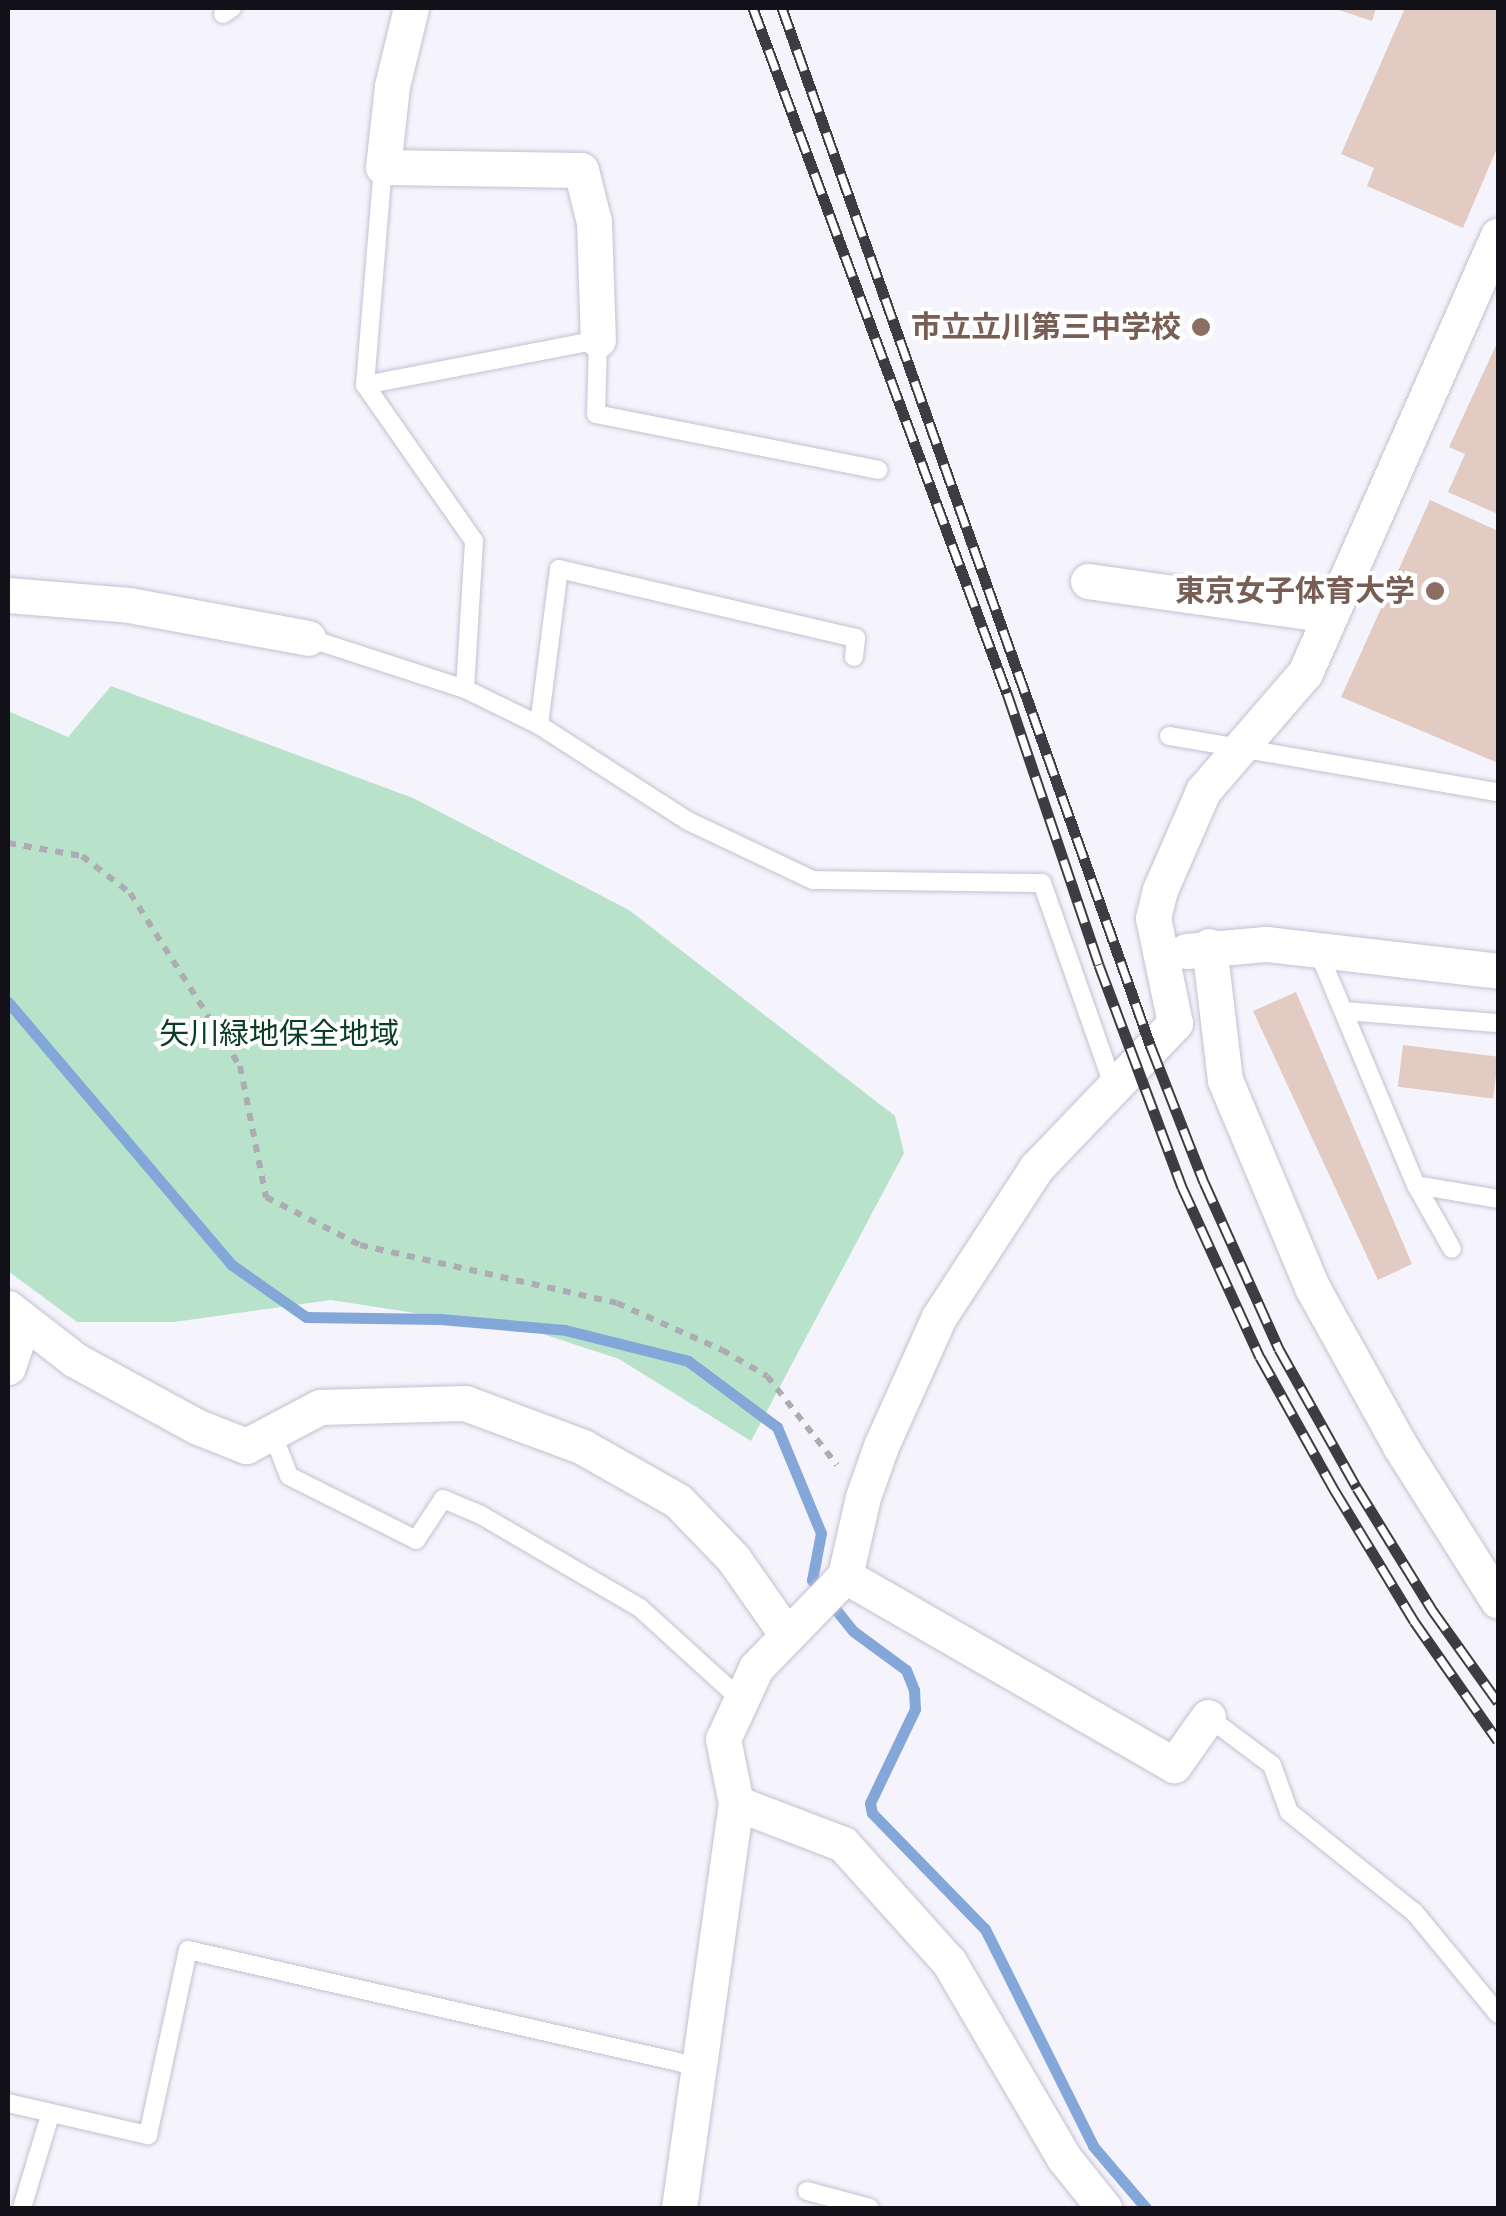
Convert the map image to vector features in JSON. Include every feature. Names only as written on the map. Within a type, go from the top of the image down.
[{"type":"street","points":[[410,8],[392,86],[384,167],[582,170],[594,222],[598,340]]},
{"type":"street","points":[[679,2208],[736,1803],[723,1739],[756,1668],[844,1578],[863,1497],[938,1317],[1036,1168],[1175,1023],[1154,918],[1160,890],[1204,791],[1234,750],[1305,673],[1498,236]]},
{"type":"street","points":[[1088,580],[1330,615]]},
{"type":"street","points":[[8,595],[129,605],[308,638]]},
{"type":"street","points":[[1160,956],[1208,946],[1266,944],[1498,970]]},
{"type":"street","points":[[1208,946],[1225,1080],[1312,1287],[1400,1446],[1498,1601]]},
{"type":"street","points":[[8,1367],[15,1315],[75,1360],[198,1428],[246,1446],[271,1429],[320,1407],[464,1403],[584,1448],[678,1500],[798,1624]]},
{"type":"street","points":[[844,1578],[1174,1764],[1208,1717]]},
{"type":"street","points":[[736,1803],[843,1844],[949,1962],[1064,2158],[1104,2208]]},
{"type":"lane","points":[[384,167],[364,385],[474,540],[465,689]]},
{"type":"lane","points":[[364,385],[598,340],[596,414],[879,470]]},
{"type":"lane","points":[[539,725],[559,569],[856,638],[854,657]]},
{"type":"lane","points":[[308,638],[465,689],[539,725],[688,821],[812,880],[1042,883],[1114,1086]]},
{"type":"lane","points":[[1169,736],[1498,792]]},
{"type":"lane","points":[[1318,950],[1416,1185],[1452,1249]]},
{"type":"lane","points":[[1344,1012],[1498,1024]]},
{"type":"lane","points":[[1416,1185],[1498,1199]]},
{"type":"lane","points":[[271,1429],[289,1476],[367,1520],[416,1540],[442,1499],[482,1515],[640,1608],[741,1700]]},
{"type":"lane","points":[[1208,1717],[1272,1765],[1289,1812],[1414,1912],[1498,2014]]},
{"type":"lane","points":[[8,2103],[50,2116],[148,2135],[188,1950],[700,2067]]},
{"type":"lane","points":[[22,2208],[50,2116]]},
{"type":"lane","points":[[807,2191],[870,2208]]},
{"type":"path","points":[[8,842],[82,856],[130,893],[240,1066],[266,1197],[360,1245],[616,1303],[722,1350],[767,1376],[863,1497]]},
{"type":"green space","name":"矢川緑地保全地域","points":[[111,686],[413,798],[629,910],[895,1116],[904,1153],[751,1441],[619,1359],[537,1332],[331,1300],[174,1322],[77,1322],[8,1271],[8,711],[68,737]]},
{"type":"building","points":[[1333,8],[1376,8],[1372,21]]},
{"type":"building","points":[[1405,8],[1498,8],[1498,146],[1463,228],[1367,186],[1374,168],[1341,154]]},
{"type":"building","points":[[1498,341],[1498,514],[1448,492],[1465,454],[1449,447]]},
{"type":"building","points":[[1430,500],[1498,531],[1498,763],[1341,697]]},
{"type":"building","points":[[1296,992],[1412,1264],[1378,1280],[1253,1011]]},
{"type":"building","points":[[1403,1045],[1498,1057],[1493,1098],[1398,1087]]},
{"type":"waterway","points":[[8,1002],[232,1265],[306,1317],[440,1319],[565,1330],[688,1361],[777,1427],[821,1533],[812,1580],[853,1631],[906,1670],[914,1690],[915,1709],[870,1803],[872,1813],[985,1929],[1093,2146],[1146,2208]]},
{"type":"railway","points":[[753,8],[1007,693],[1099,965],[1182,1187],[1260,1357],[1335,1491],[1414,1621],[1498,1741]]},
{"type":"railway","points":[[782,8],[1151,1047],[1204,1182],[1279,1349],[1357,1488],[1433,1611],[1498,1702]]},
{"type":"place","name":"市立立川第三中学校","points":[[1201,327]]},
{"type":"place","name":"東京女子体育大学","points":[[1435,591]]}]
